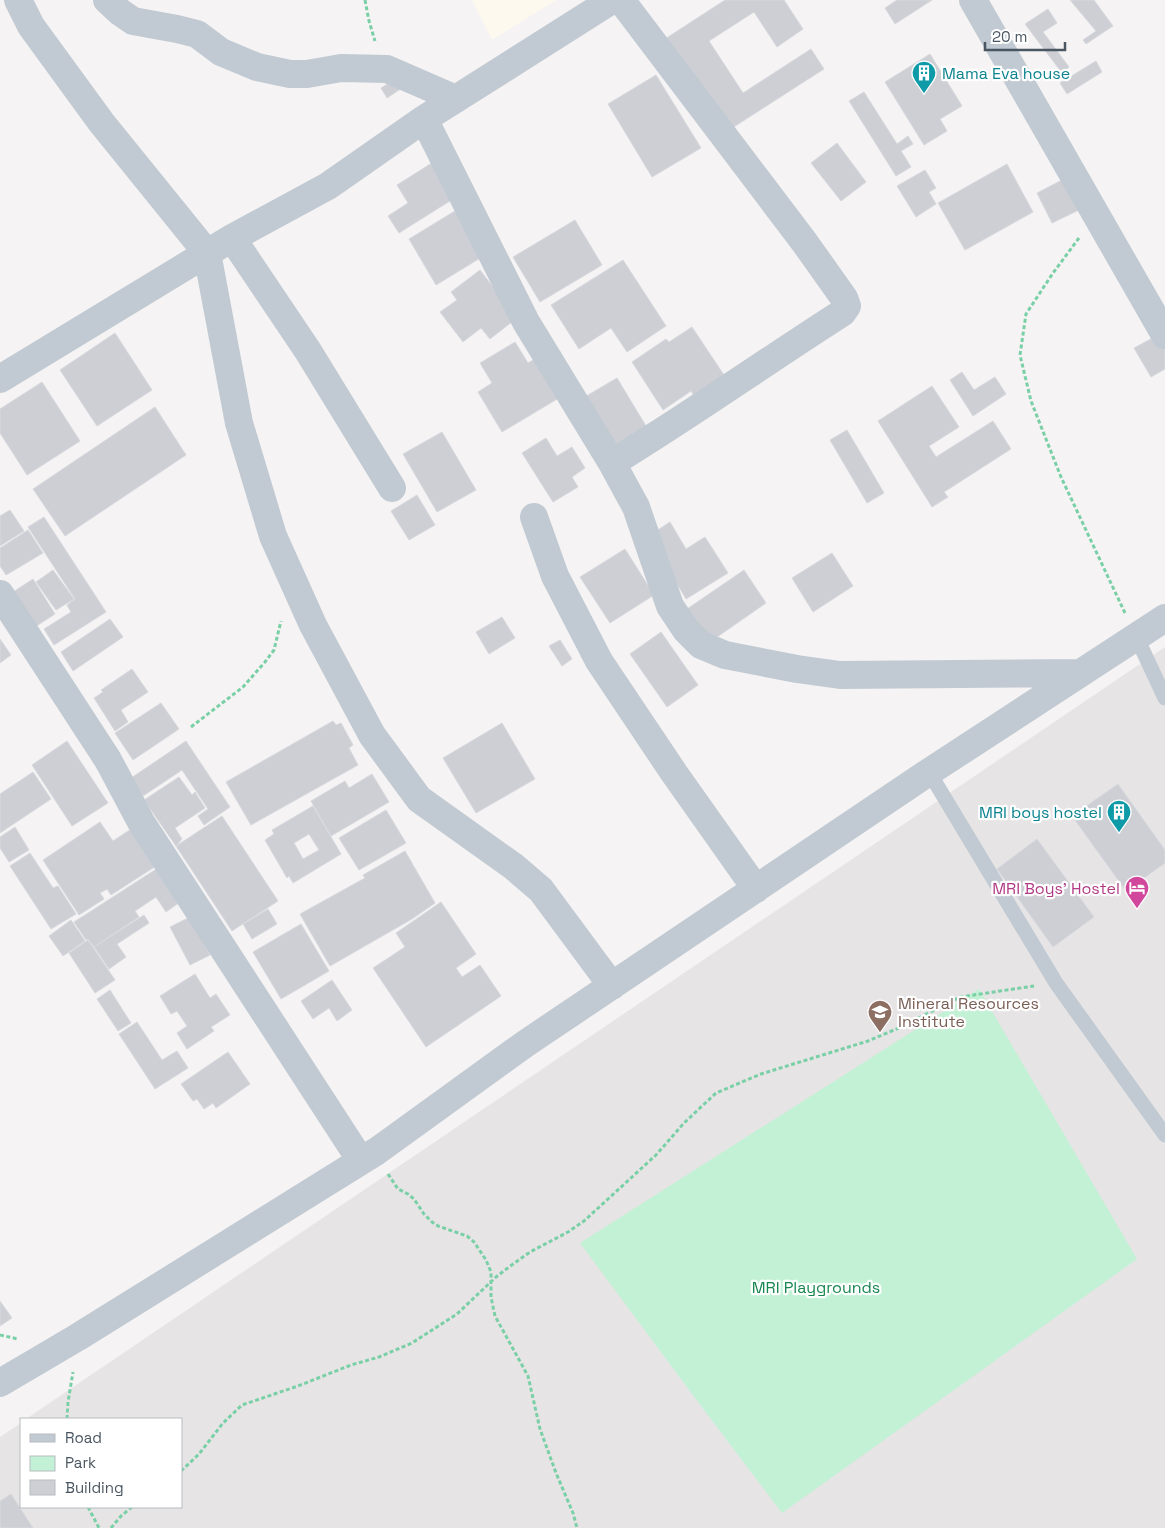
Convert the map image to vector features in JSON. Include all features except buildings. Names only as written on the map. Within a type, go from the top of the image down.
[{"type":"street","points":[[18,0],[31,26],[102,122],[207,253],[239,423],[273,536],[313,626],[372,736],[419,799],[506,860],[541,890],[612,986]]},
{"type":"street","points":[[107,0],[132,21],[197,34],[221,52],[257,67],[290,74],[307,74],[341,68],[387,69],[456,98]]},
{"type":"street","points":[[0,379],[232,238],[328,186],[456,98],[612,0]]},
{"type":"street","points":[[612,463],[666,430],[842,313],[847,306],[844,298],[805,243],[621,0]]},
{"type":"street","points":[[973,0],[1165,336]]},
{"type":"street","points":[[424,119],[526,322],[612,463],[636,507],[670,606],[686,630],[701,645],[725,655],[840,675],[1080,673]]},
{"type":"street","points":[[232,238],[308,351],[392,488]]},
{"type":"street","points":[[534,517],[555,576],[599,661],[674,773],[756,889]]},
{"type":"street","points":[[0,594],[108,760],[141,822],[369,1156]]},
{"type":"street","points":[[0,1383],[78,1337],[369,1156],[525,1044],[929,772],[1165,618]]},
{"type":"lane","points":[[1136,636],[1165,698]]},
{"type":"lane","points":[[929,772],[1056,983],[1165,1135]]},
{"type":"path","points":[[365,0],[369,21],[387,69]]},
{"type":"path","points":[[1096,215],[1053,273],[1026,314],[1020,355],[1031,401],[1061,477],[1136,636]]},
{"type":"path","points":[[191,727],[243,686],[265,662],[274,650],[281,622],[281,614]]},
{"type":"path","points":[[182,1470],[199,1454],[223,1422],[242,1405],[379,1357],[412,1343],[457,1314],[491,1282],[530,1252],[568,1232],[584,1221],[656,1155],[684,1123],[716,1093],[761,1074],[868,1041],[960,997],[1056,983]]},
{"type":"path","points":[[369,1156],[396,1187],[414,1199],[432,1222],[467,1236],[474,1242],[486,1260],[491,1272],[491,1297],[495,1316],[528,1376],[540,1429],[556,1474],[574,1513],[576,1528]]},
{"type":"path","points":[[67,1418],[78,1337]]},
{"type":"path","points":[[89,1508],[99,1528]]},
{"type":"path","points":[[111,1528],[131,1508]]},
{"type":"shaded area","points":[[472,0],[556,0],[492,40]]},
{"type":"shaded area","name":"Mineral Resources Institute","points":[[1165,647],[1165,1528],[0,1528],[0,1437],[20,1424],[20,1508],[182,1508],[182,1418],[27,1418]]},
{"type":"green space","name":"MRI Playgrounds","points":[[979,989],[1137,1259],[782,1513],[580,1243]]},
{"type":"place","name":"Mama Eva house","points":[[924,94]]},
{"type":"place","name":"MRI boys hostel","points":[[1119,833]]},
{"type":"place","name":"MRI Boys' Hostel","points":[[1137,909]]},
{"type":"place","name":"Mineral Resources Institute","points":[[880,1033]]}]
